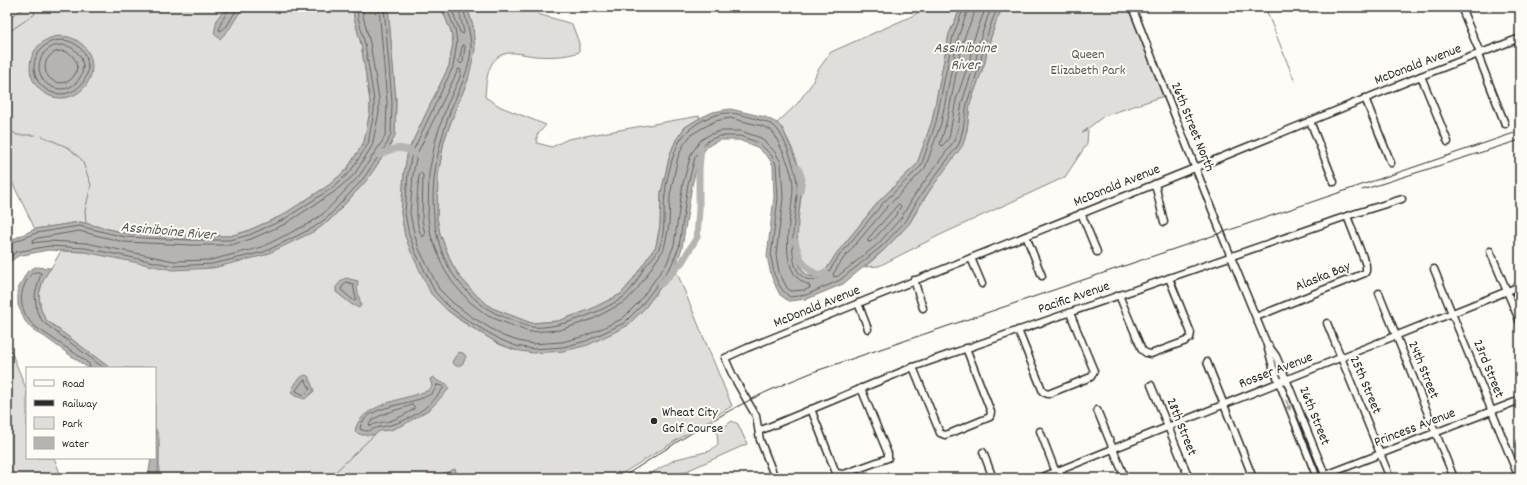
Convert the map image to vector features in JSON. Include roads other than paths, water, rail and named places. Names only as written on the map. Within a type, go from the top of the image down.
[{"type":"street","name":"26th Street North","points":[[1132,7],[1231,256]]},
{"type":"street","points":[[1461,7],[1505,124]]},
{"type":"street","name":"McDonald Avenue","points":[[759,431],[756,416],[733,376],[725,358],[746,348],[1195,168],[1365,98],[1520,38]]},
{"type":"street","points":[[1421,76],[1448,142]]},
{"type":"street","points":[[1365,98],[1391,163]]},
{"type":"street","points":[[1310,121],[1334,182]]},
{"type":"street","points":[[1155,184],[1164,222]]},
{"type":"street","name":"Pacific Avenue","points":[[759,431],[913,367],[1347,216],[1402,199]]},
{"type":"street","points":[[1081,213],[1097,252]]},
{"type":"street","name":"Alaska Bay","points":[[1256,317],[1365,273],[1366,265],[1347,216]]},
{"type":"street","points":[[1026,236],[1042,276]]},
{"type":"street","points":[[1490,251],[1520,322]]},
{"type":"street","name":"26th Street","points":[[1231,256],[1266,342],[1279,382],[1318,478]]},
{"type":"street","points":[[971,258],[982,284]]},
{"type":"street","name":"23rd Street","points":[[1434,269],[1518,478]]},
{"type":"street","points":[[1120,295],[1142,350],[1151,354],[1186,341],[1190,338],[1191,333],[1169,278]]},
{"type":"street","points":[[914,280],[923,308]]},
{"type":"street","name":"Rosser Avenue","points":[[1040,478],[1057,475],[1113,448],[1520,286]]},
{"type":"street","name":"24th Street","points":[[1379,293],[1454,478]]},
{"type":"street","points":[[858,303],[868,330]]},
{"type":"street","points":[[1018,330],[1043,392],[1048,394],[1091,377],[1094,371],[1070,313]]},
{"type":"street","name":"25th Street","points":[[1327,323],[1390,478]]},
{"type":"street","name":"26th Street","points":[[1266,342],[1276,356],[1326,476]]},
{"type":"street","points":[[913,367],[940,433],[951,433],[990,417],[991,412],[966,348]]},
{"type":"street","points":[[1207,362],[1253,478]]},
{"type":"street","name":"28th Street","points":[[1151,385],[1189,478]]},
{"type":"street","points":[[812,409],[836,473],[844,474],[888,458],[888,454],[861,388]]},
{"type":"street","name":"Princess Avenue","points":[[1318,478],[1520,400]]},
{"type":"street","points":[[1097,410],[1125,478]]},
{"type":"street","points":[[759,431],[760,440],[776,478]]},
{"type":"street","points":[[1040,431],[1057,475]]},
{"type":"street","points":[[983,452],[993,478]]},
{"type":"water","points":[[226,7],[243,7],[230,28],[220,39],[214,34],[217,19]]},
{"type":"water","name":"Assiniboine River","points":[[353,7],[388,7],[396,101],[395,135],[390,146],[366,181],[330,220],[315,231],[265,255],[213,268],[173,270],[85,252],[48,250],[18,256],[7,264],[7,242],[35,229],[80,222],[125,233],[230,236],[247,231],[281,216],[329,185],[347,169],[364,142],[370,111],[370,101],[361,44]]},
{"type":"water","name":"Assiniboine River","points":[[441,7],[467,7],[473,26],[475,50],[468,80],[444,141],[438,175],[437,218],[440,234],[452,264],[460,277],[477,296],[492,308],[531,323],[558,321],[589,310],[621,294],[656,246],[660,225],[661,193],[670,154],[676,140],[685,127],[713,112],[730,109],[765,117],[777,123],[783,129],[799,168],[802,187],[798,217],[797,254],[801,268],[806,275],[814,277],[826,270],[836,254],[880,200],[917,164],[932,121],[949,34],[961,7],[1003,7],[997,19],[987,49],[985,62],[970,104],[967,130],[963,145],[922,201],[909,224],[884,250],[843,284],[807,299],[789,301],[780,295],[771,275],[767,256],[774,197],[773,165],[768,157],[757,147],[739,140],[720,140],[707,147],[699,158],[692,185],[682,248],[675,268],[644,309],[627,326],[588,345],[564,351],[533,353],[515,350],[499,344],[447,310],[431,294],[405,236],[401,213],[404,173],[408,151],[449,66],[453,43],[451,31]]},
{"type":"water","points":[[61,36],[78,41],[83,45],[87,50],[92,67],[87,84],[83,89],[78,93],[61,98],[44,93],[39,89],[35,84],[30,67],[35,50],[39,45],[44,41]]},
{"type":"water","points":[[35,267],[51,268],[43,280],[39,300],[40,307],[46,320],[109,367],[87,367],[32,329],[25,321],[18,305],[18,289],[27,272]]},
{"type":"water","points":[[346,278],[358,281],[357,288],[361,305],[359,308],[351,304],[336,292],[336,287]]},
{"type":"water","points":[[458,352],[463,353],[466,356],[462,364],[456,366],[452,362]]},
{"type":"water","points":[[306,375],[309,377],[314,391],[305,399],[291,393],[293,387],[301,377]]},
{"type":"water","points":[[433,377],[448,385],[449,389],[430,409],[405,424],[391,430],[380,431],[374,435],[362,435],[355,432],[358,423],[365,415],[374,409],[429,390],[432,386],[430,379]]},
{"type":"water","points":[[156,432],[159,447],[158,478],[148,478],[151,459],[156,459]]},
{"type":"water","points":[[455,469],[457,474],[456,478],[432,478]]},
{"type":"waterway","points":[[7,33],[35,14],[33,7]]},
{"type":"waterway","points":[[1265,7],[1295,82]]},
{"type":"waterway","points":[[7,128],[17,135],[35,135]]},
{"type":"waterway","points":[[42,136],[69,148],[82,160],[91,185],[85,211],[86,223]]},
{"type":"waterway","name":"Assiniboine River","points":[[661,284],[682,262],[697,237],[701,147]]},
{"type":"waterway","name":"Assiniboine River","points":[[379,155],[397,148],[406,149],[415,154]]},
{"type":"waterway","name":"Assiniboine River","points":[[798,168],[802,179],[800,191]]},
{"type":"waterway","points":[[7,187],[10,196]]},
{"type":"waterway","points":[[7,208],[9,202]]},
{"type":"waterway","name":"Assiniboine River","points":[[795,241],[800,257],[808,269],[818,275],[826,272]]},
{"type":"waterway","points":[[329,478],[375,434]]},
{"type":"railway","points":[[621,478],[683,438],[730,411],[772,389],[816,371],[1520,131]]},
{"type":"railway","points":[[1362,190],[1520,140]]},
{"type":"place","name":"Wheat City Golf Course","points":[[654,421]]},
{"type":"park label","name":"Queen Elizabeth Park","points":[[1088,64]]}]
